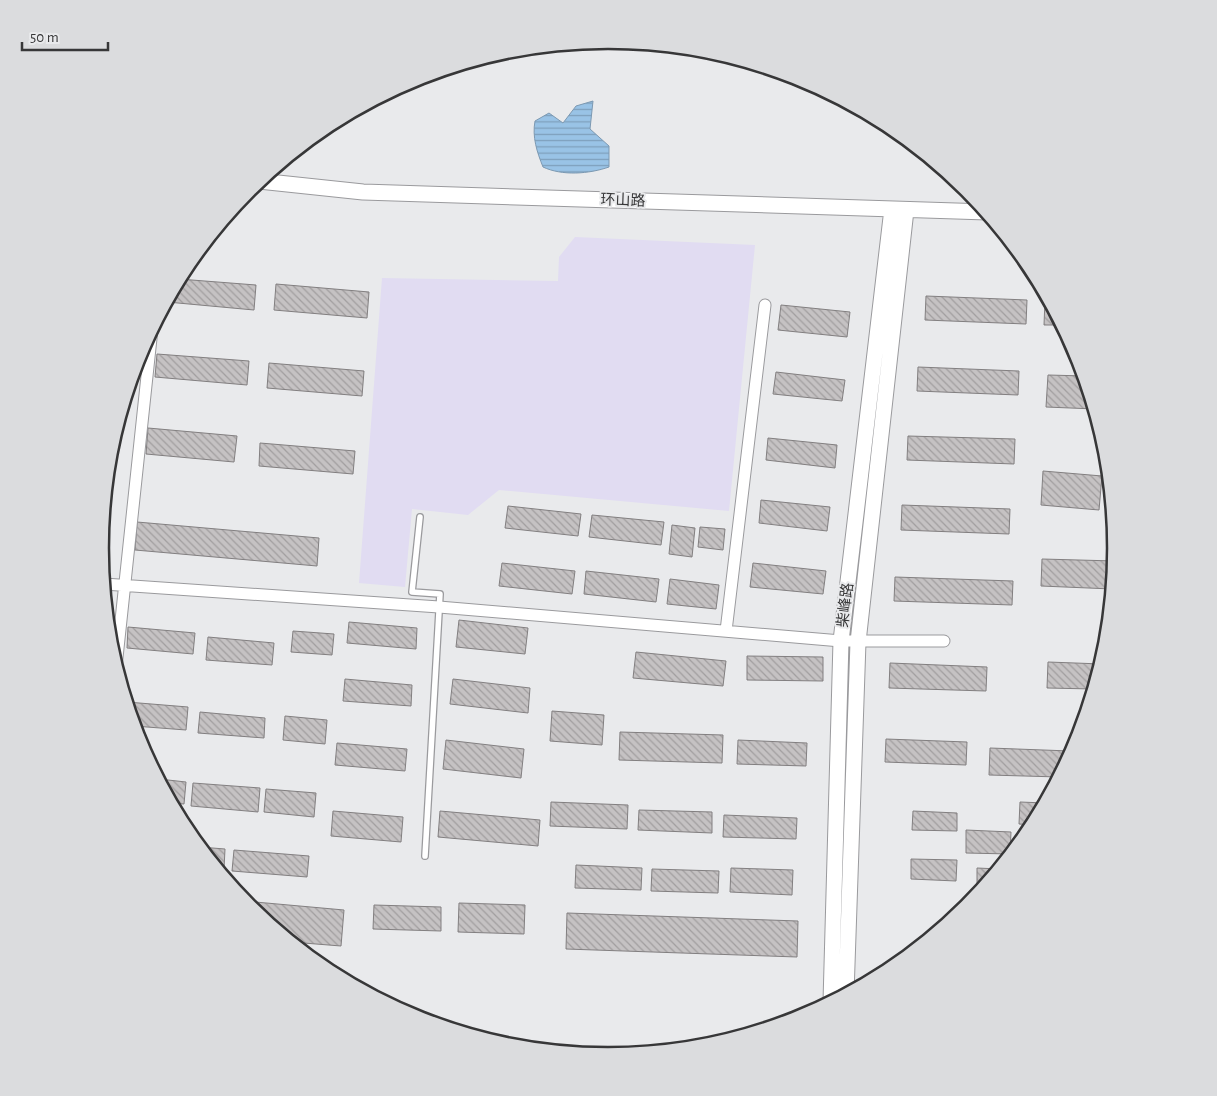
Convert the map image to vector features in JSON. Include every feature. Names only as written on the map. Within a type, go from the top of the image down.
[{"type":"street","name":"环山路","points":[[269,182],[363,192],[977,212]]},
{"type":"street","name":"柴峰路","points":[[831,995],[841,641],[899,210]]},
{"type":"street","name":"柴峰路","points":[[846,986],[858,642],[899,210]]},
{"type":"street","points":[[726,632],[765,305]]},
{"type":"street","points":[[119,643],[150,351]]},
{"type":"street","points":[[110,585],[439,607],[841,641],[944,641]]},
{"type":"lane","points":[[420,517],[412,592],[440,594],[425,856]]},
{"type":"shaded area","points":[[575,237],[755,245],[729,511],[499,490],[468,515],[412,509],[405,587],[359,583],[382,278],[558,281],[559,257]]},
{"type":"water","points":[[593,101],[590,129],[609,146],[609,167],[593,171],[567,173],[543,167],[534,133],[535,121],[549,113],[563,123],[576,106]]},
{"type":"building","points":[[188,280],[256,285],[254,310],[174,303]]},
{"type":"building","points":[[276,284],[369,292],[367,318],[274,310]]},
{"type":"building","points":[[926,296],[1027,300],[1026,324],[925,320]]},
{"type":"building","points":[[781,305],[850,312],[847,337],[778,330]]},
{"type":"building","points":[[1045,305],[1055,325],[1044,325]]},
{"type":"building","points":[[157,354],[249,361],[247,385],[155,377]]},
{"type":"building","points":[[269,363],[364,371],[362,396],[267,388]]},
{"type":"building","points":[[918,367],[1019,371],[1018,395],[917,391]]},
{"type":"building","points":[[776,372],[845,380],[842,401],[773,394]]},
{"type":"building","points":[[1048,375],[1077,376],[1088,409],[1046,407]]},
{"type":"building","points":[[148,428],[237,436],[234,462],[146,454]]},
{"type":"building","points":[[908,436],[1015,439],[1014,464],[907,460]]},
{"type":"building","points":[[768,438],[837,445],[835,468],[766,460]]},
{"type":"building","points":[[260,443],[355,451],[353,474],[259,466]]},
{"type":"building","points":[[1043,471],[1102,476],[1099,510],[1041,505]]},
{"type":"building","points":[[761,500],[830,507],[827,531],[759,523]]},
{"type":"building","points":[[902,505],[1010,509],[1009,534],[901,530]]},
{"type":"building","points":[[508,506],[581,514],[578,536],[505,528]]},
{"type":"building","points":[[592,515],[664,522],[661,545],[589,537]]},
{"type":"building","points":[[137,522],[319,538],[317,566],[135,550]]},
{"type":"building","points":[[672,525],[695,528],[692,557],[669,554]]},
{"type":"building","points":[[700,527],[725,529],[723,550],[698,547]]},
{"type":"building","points":[[1042,559],[1108,561],[1106,589],[1041,586]]},
{"type":"building","points":[[502,563],[575,571],[572,594],[499,586]]},
{"type":"building","points":[[753,563],[826,571],[823,594],[750,587]]},
{"type":"building","points":[[586,571],[659,579],[656,602],[584,594]]},
{"type":"building","points":[[895,577],[1013,581],[1012,605],[894,601]]},
{"type":"building","points":[[670,579],[719,585],[716,609],[667,604]]},
{"type":"building","points":[[459,620],[528,628],[525,654],[456,647]]},
{"type":"building","points":[[349,622],[417,628],[416,649],[347,643]]},
{"type":"building","points":[[128,627],[195,633],[193,654],[127,648]]},
{"type":"building","points":[[293,631],[334,634],[332,655],[291,652]]},
{"type":"building","points":[[208,637],[274,643],[272,665],[206,660]]},
{"type":"building","points":[[636,652],[726,661],[723,686],[633,678]]},
{"type":"building","points":[[747,656],[823,657],[823,681],[747,680]]},
{"type":"building","points":[[1048,662],[1094,664],[1087,689],[1047,688]]},
{"type":"building","points":[[890,663],[987,667],[986,691],[889,688]]},
{"type":"building","points":[[345,679],[412,685],[411,706],[343,701]]},
{"type":"building","points":[[453,679],[530,688],[528,713],[450,704]]},
{"type":"building","points":[[134,703],[188,707],[186,730],[143,727]]},
{"type":"building","points":[[552,711],[604,715],[602,745],[550,741]]},
{"type":"building","points":[[200,712],[265,718],[264,738],[198,733]]},
{"type":"building","points":[[285,716],[327,720],[325,744],[283,740]]},
{"type":"building","points":[[620,732],[723,735],[722,763],[619,760]]},
{"type":"building","points":[[886,739],[967,742],[966,765],[885,762]]},
{"type":"building","points":[[446,740],[524,749],[521,778],[443,769]]},
{"type":"building","points":[[738,740],[807,743],[806,766],[737,764]]},
{"type":"building","points":[[337,743],[407,749],[405,771],[335,765]]},
{"type":"building","points":[[990,748],[1064,751],[1052,777],[989,775]]},
{"type":"building","points":[[167,780],[186,782],[184,804],[180,804]]},
{"type":"building","points":[[193,783],[260,788],[258,812],[191,806]]},
{"type":"building","points":[[266,789],[316,793],[314,817],[264,812]]},
{"type":"building","points":[[551,802],[628,805],[627,829],[550,826]]},
{"type":"building","points":[[1020,802],[1038,803],[1024,824],[1019,824]]},
{"type":"building","points":[[639,810],[712,812],[712,833],[638,830]]},
{"type":"building","points":[[333,811],[403,817],[401,842],[331,836]]},
{"type":"building","points":[[440,811],[540,820],[538,846],[438,837]]},
{"type":"building","points":[[913,811],[957,813],[957,831],[912,830]]},
{"type":"building","points":[[724,815],[797,818],[796,839],[723,837]]},
{"type":"building","points":[[966,830],[1011,832],[1010,844],[1003,854],[966,853]]},
{"type":"building","points":[[209,848],[225,849],[224,866]]},
{"type":"building","points":[[234,850],[309,856],[307,877],[232,871]]},
{"type":"building","points":[[911,859],[957,860],[956,881],[911,879]]},
{"type":"building","points":[[576,865],[642,868],[641,890],[575,888]]},
{"type":"building","points":[[731,868],[793,870],[792,895],[730,892]]},
{"type":"building","points":[[977,868],[991,869],[984,877],[977,885]]},
{"type":"building","points":[[652,869],[719,871],[718,893],[651,891]]},
{"type":"building","points":[[256,902],[344,910],[341,946],[304,943]]},
{"type":"building","points":[[459,903],[525,905],[524,934],[458,932]]},
{"type":"building","points":[[374,905],[441,907],[441,931],[373,929]]},
{"type":"building","points":[[567,913],[798,921],[797,957],[566,949]]}]
